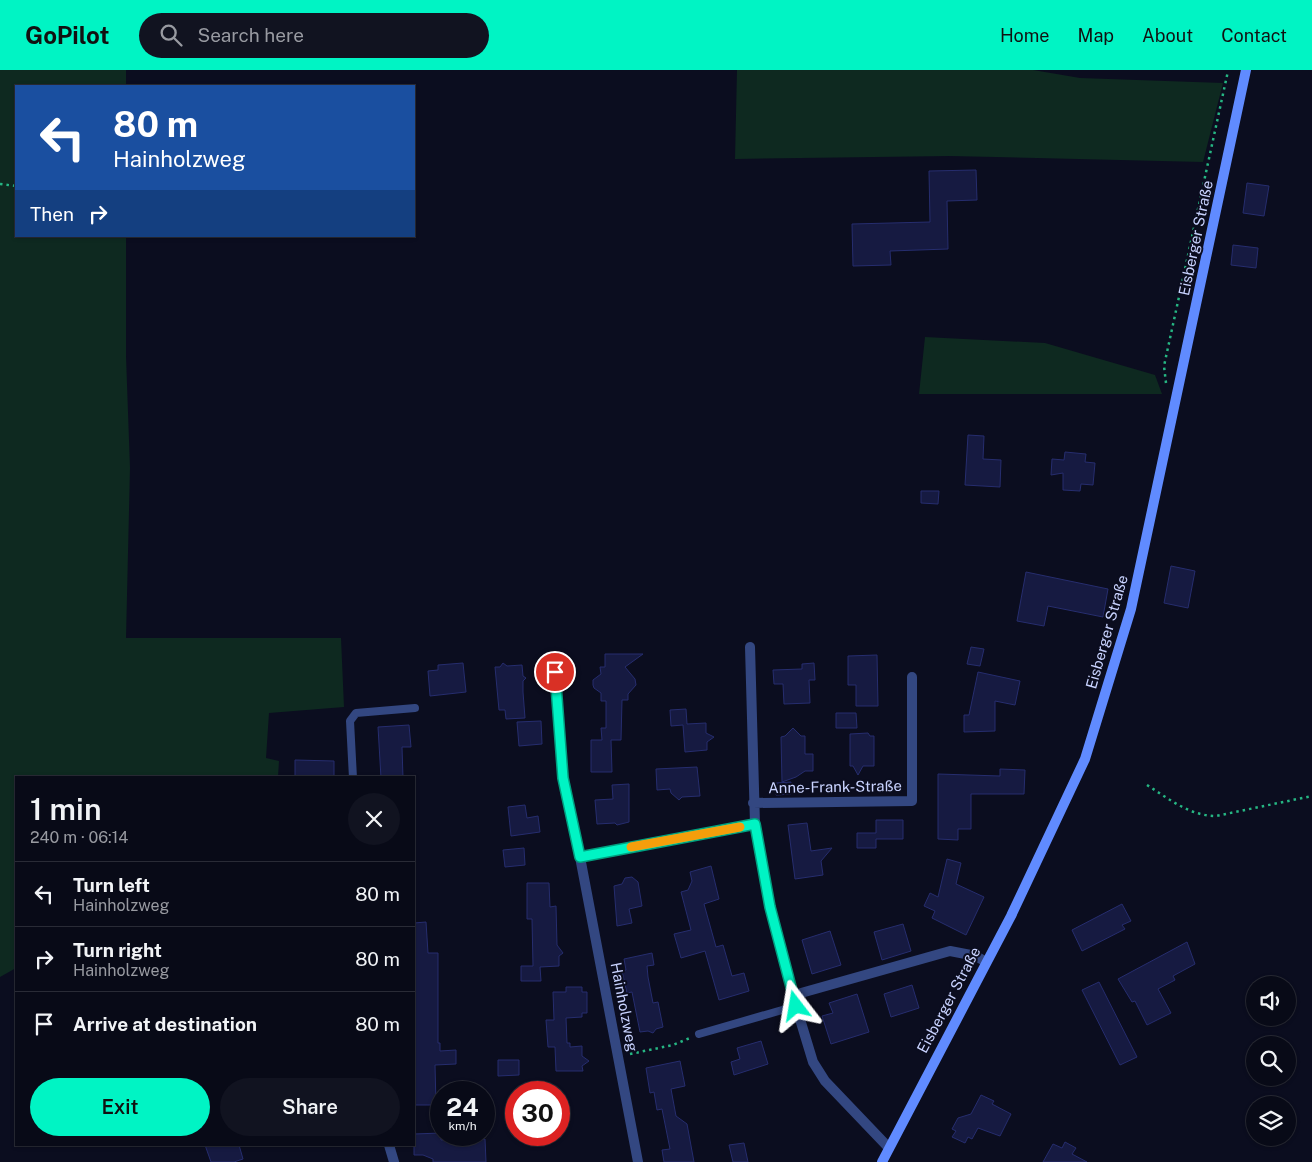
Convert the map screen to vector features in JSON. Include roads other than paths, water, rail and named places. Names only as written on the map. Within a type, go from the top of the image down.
[{"type":"main road","name":"Eisberger Straße","points":[[882,1162],[1011,916],[1084,759],[1124,633],[1153,514],[1246,70]]},
{"type":"street","name":"Anne-Frank-Straße","points":[[750,647],[755,824],[770,907],[796,1006],[813,1062],[825,1081],[889,1148]]},
{"type":"street","name":"Hainholzweg","points":[[555,672],[563,778],[619,1056],[638,1162]]},
{"type":"street","name":"Anne-Frank-Straße","points":[[753,803],[912,801],[912,676]]},
{"type":"street","points":[[580,857],[755,824]]},
{"type":"street","points":[[794,995],[950,951],[976,956],[986,962]]},
{"type":"street","points":[[389,1146],[394,1162]]},
{"type":"lane","points":[[353,776],[350,721],[356,714],[415,708]]},
{"type":"lane","points":[[699,1034],[796,1006]]}]
